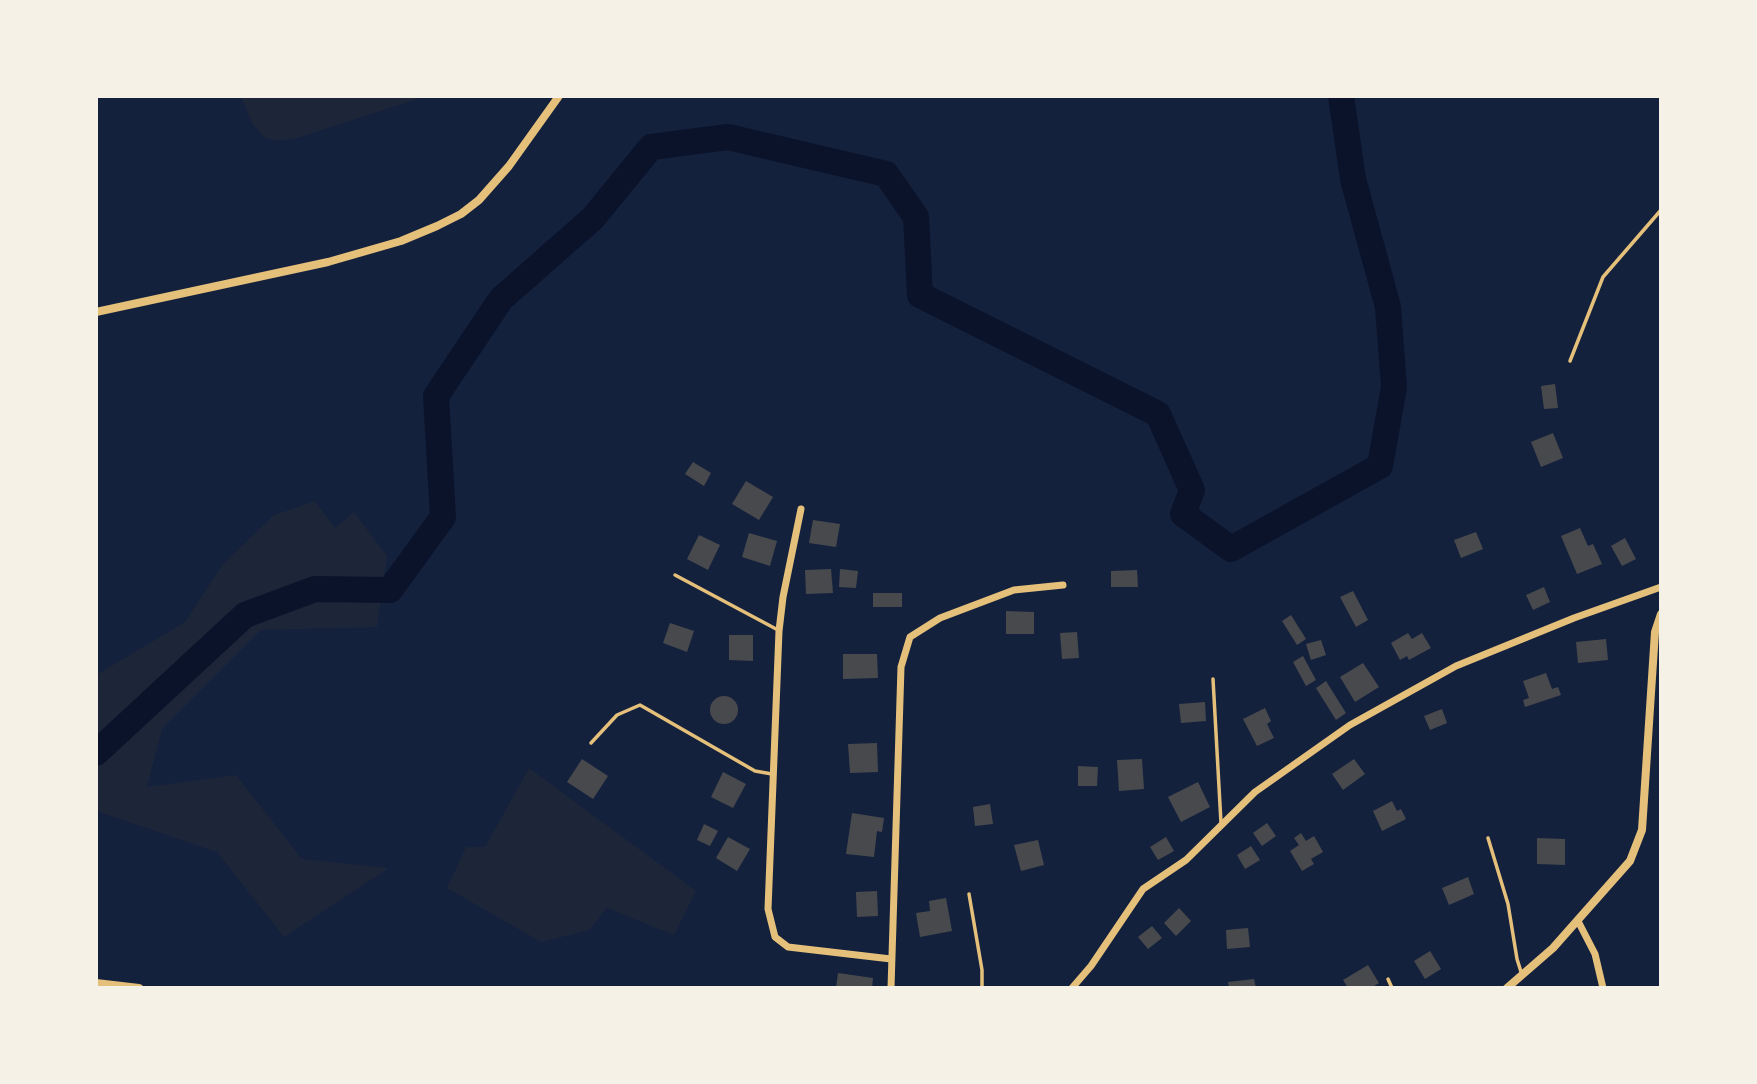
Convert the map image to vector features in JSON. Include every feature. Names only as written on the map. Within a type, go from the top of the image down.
[{"type":"street","points":[[96,312],[328,262],[401,241],[437,226],[461,214],[479,200],[509,166],[559,96]]},
{"type":"street","points":[[801,509],[779,631],[768,909],[775,937],[788,947],[891,958]]},
{"type":"street","points":[[891,988],[901,667],[910,636],[940,618],[1014,590],[1063,586]]},
{"type":"street","points":[[1072,988],[1091,966],[1143,889],[1186,860],[1255,792],[1350,725],[1456,666],[1574,618],[1661,587]]},
{"type":"street","points":[[1507,988],[1522,977],[1578,921],[1630,861],[1642,830],[1656,632],[1661,614]]},
{"type":"street","points":[[1578,921],[1595,954],[1603,988]]},
{"type":"street","points":[[96,983],[139,988]]},
{"type":"lane","points":[[1570,360],[1603,277],[1661,210]]},
{"type":"lane","points":[[675,575],[779,631]]},
{"type":"lane","points":[[1213,679],[1221,823]]},
{"type":"lane","points":[[591,743],[617,715],[639,705],[755,771],[774,775]]},
{"type":"lane","points":[[1488,838],[1508,904],[1522,977]]},
{"type":"lane","points":[[969,894],[982,970],[982,988]]},
{"type":"lane","points":[[1388,979],[1392,988]]},
{"type":"shaded area","points":[[241,96],[427,96],[297,138],[276,141],[264,137],[252,123]]},
{"type":"shaded area","points":[[315,501],[335,528],[354,512],[387,556],[377,627],[261,630],[162,729],[147,787],[236,775],[302,859],[389,868],[284,937],[217,852],[96,811],[96,675],[185,622],[223,564],[274,515]]},
{"type":"shaded area","points":[[529,768],[696,891],[674,935],[607,908],[589,930],[541,942],[447,888],[466,847],[485,847]]},
{"type":"building","points":[[1555,384],[1558,408],[1544,409],[1541,386]]},
{"type":"building","points":[[1553,433],[1563,458],[1541,467],[1531,442]]},
{"type":"building","points":[[693,462],[711,473],[704,486],[685,474]]},
{"type":"building","points":[[746,481],[773,497],[759,520],[732,504]]},
{"type":"building","points":[[813,520],[840,524],[836,547],[809,543]]},
{"type":"building","points":[[1580,528],[1588,546],[1593,544],[1602,564],[1577,574],[1561,536]]},
{"type":"building","points":[[1476,532],[1483,549],[1461,558],[1454,540]]},
{"type":"building","points":[[749,533],[777,541],[770,566],[742,557]]},
{"type":"building","points":[[699,535],[720,545],[708,570],[687,559]]},
{"type":"building","points":[[1625,538],[1636,559],[1622,566],[1611,546]]},
{"type":"building","points":[[831,569],[833,593],[806,594],[805,570]]},
{"type":"building","points":[[840,569],[858,571],[856,588],[839,587]]},
{"type":"building","points":[[1137,570],[1138,587],[1111,587],[1111,571]]},
{"type":"building","points":[[1544,587],[1550,602],[1533,610],[1526,595]]},
{"type":"building","points":[[1353,591],[1368,620],[1356,627],[1340,597]]},
{"type":"building","points":[[873,593],[902,593],[902,607],[873,607]]},
{"type":"building","points":[[1006,611],[1034,612],[1034,634],[1006,634]]},
{"type":"building","points":[[1291,615],[1306,639],[1297,645],[1282,621]]},
{"type":"building","points":[[670,623],[694,631],[687,652],[663,643]]},
{"type":"building","points":[[1077,632],[1079,658],[1062,659],[1060,633]]},
{"type":"building","points":[[1408,633],[1412,639],[1422,633],[1431,648],[1409,660],[1407,656],[1400,660],[1391,643]]},
{"type":"building","points":[[729,635],[753,635],[753,661],[729,660]]},
{"type":"building","points":[[1606,639],[1608,660],[1578,663],[1576,642]]},
{"type":"building","points":[[1321,640],[1326,655],[1311,660],[1306,644]]},
{"type":"building","points":[[843,654],[877,654],[878,678],[843,679]]},
{"type":"building","points":[[1303,656],[1316,680],[1306,686],[1293,662]]},
{"type":"building","points":[[1363,663],[1379,687],[1355,702],[1340,677]]},
{"type":"building","points":[[1546,673],[1552,689],[1558,687],[1561,695],[1525,707],[1523,700],[1529,698],[1523,681]]},
{"type":"building","points":[[1326,681],[1346,713],[1336,720],[1316,688]]},
{"type":"building","points":[[724,696],[734,700],[738,710],[734,720],[724,724],[714,720],[710,710],[714,700]]},
{"type":"building","points":[[1205,702],[1206,721],[1181,723],[1179,704]]},
{"type":"building","points":[[1265,708],[1271,721],[1267,724],[1274,738],[1257,746],[1243,719]]},
{"type":"building","points":[[1442,709],[1447,723],[1430,730],[1424,716]]},
{"type":"building","points":[[877,743],[878,772],[850,773],[848,744]]},
{"type":"building","points":[[582,759],[608,776],[593,799],[567,782]]},
{"type":"building","points":[[1142,759],[1144,789],[1119,791],[1117,760]]},
{"type":"building","points":[[1354,759],[1365,774],[1343,790],[1332,774]]},
{"type":"building","points":[[1078,766],[1098,767],[1097,786],[1078,786]]},
{"type":"building","points":[[723,772],[746,784],[733,808],[711,797]]},
{"type":"building","points":[[1198,782],[1210,807],[1181,822],[1168,797]]},
{"type":"building","points":[[1392,801],[1397,811],[1401,809],[1406,819],[1382,831],[1373,811]]},
{"type":"building","points":[[990,804],[993,824],[975,826],[973,807]]},
{"type":"building","points":[[852,813],[884,818],[882,832],[877,831],[874,857],[846,854]]},
{"type":"building","points":[[1267,823],[1276,836],[1262,846],[1253,833]]},
{"type":"building","points":[[704,824],[718,831],[710,846],[697,840]]},
{"type":"building","points":[[1301,833],[1306,841],[1314,836],[1323,852],[1311,859],[1314,864],[1302,871],[1290,851],[1299,845],[1294,838]]},
{"type":"building","points":[[728,837],[750,849],[737,871],[716,858]]},
{"type":"building","points":[[1166,837],[1174,851],[1158,860],[1150,847]]},
{"type":"building","points":[[1537,838],[1565,839],[1565,865],[1537,864]]},
{"type":"building","points":[[1038,840],[1044,865],[1021,871],[1014,845]]},
{"type":"building","points":[[1251,846],[1260,860],[1245,869],[1237,855]]},
{"type":"building","points":[[1468,877],[1474,894],[1449,905],[1442,888]]},
{"type":"building","points":[[877,891],[878,916],[857,917],[856,892]]},
{"type":"building","points":[[946,898],[952,931],[920,937],[916,913],[930,911],[929,901]]},
{"type":"building","points":[[1179,908],[1191,921],[1176,936],[1164,923]]},
{"type":"building","points":[[1152,926],[1162,938],[1148,949],[1138,937]]},
{"type":"building","points":[[1248,928],[1250,947],[1227,949],[1226,930]]},
{"type":"building","points":[[1430,951],[1441,969],[1425,979],[1414,961]]},
{"type":"building","points":[[1368,965],[1379,983],[1371,988],[1348,988],[1343,980]]},
{"type":"building","points":[[838,973],[873,978],[872,988],[836,988]]},
{"type":"building","points":[[1254,979],[1256,988],[1229,988],[1228,982]]},
{"type":"waterway","points":[[96,753],[245,615],[315,589],[390,590],[443,517],[436,396],[501,299],[593,218],[651,147],[728,137],[886,174],[916,217],[920,295],[1158,414],[1192,490],[1183,514],[1231,549],[1380,466],[1394,387],[1388,307],[1353,179],[1341,96]]}]
